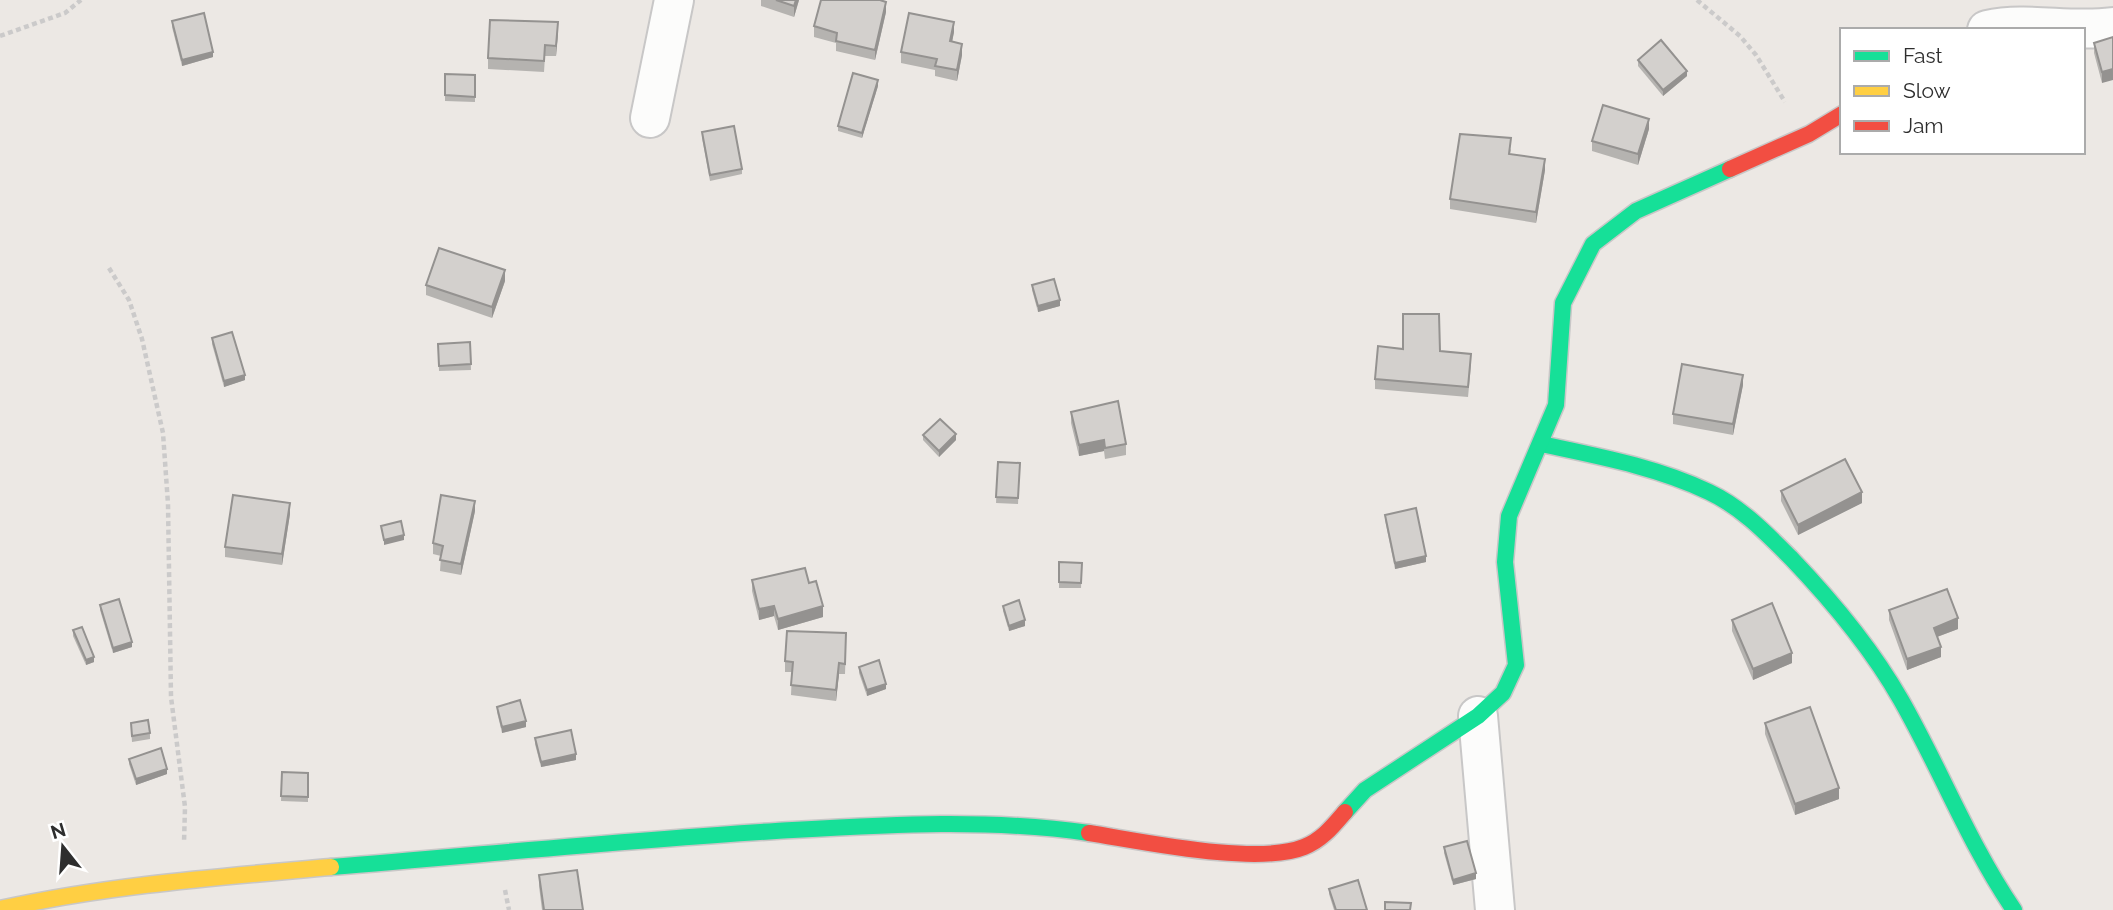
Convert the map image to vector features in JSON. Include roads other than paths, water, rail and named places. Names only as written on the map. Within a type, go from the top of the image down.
[{"type":"street","points":[[650,118],[674,0]]},
{"type":"street","points":[[1996,28],[2015,24],[2061,28]]},
{"type":"street","points":[[2085,28],[2113,27]]},
{"type":"street","points":[[0,908],[55,897],[182,880],[726,834],[910,823],[1026,824],[1226,853],[1282,852],[1303,848],[1322,838],[1365,790],[1478,716],[1503,693],[1516,664],[1505,537],[1508,516],[1556,405],[1563,303],[1592,244],[1636,211],[1809,134],[1840,115]]},
{"type":"street","points":[[1541,444],[1599,457],[1686,484],[1726,501],[1758,525],[1840,614],[1900,698],[1953,806],[2014,910]]},
{"type":"street","points":[[1478,716],[1495,910]]}]
